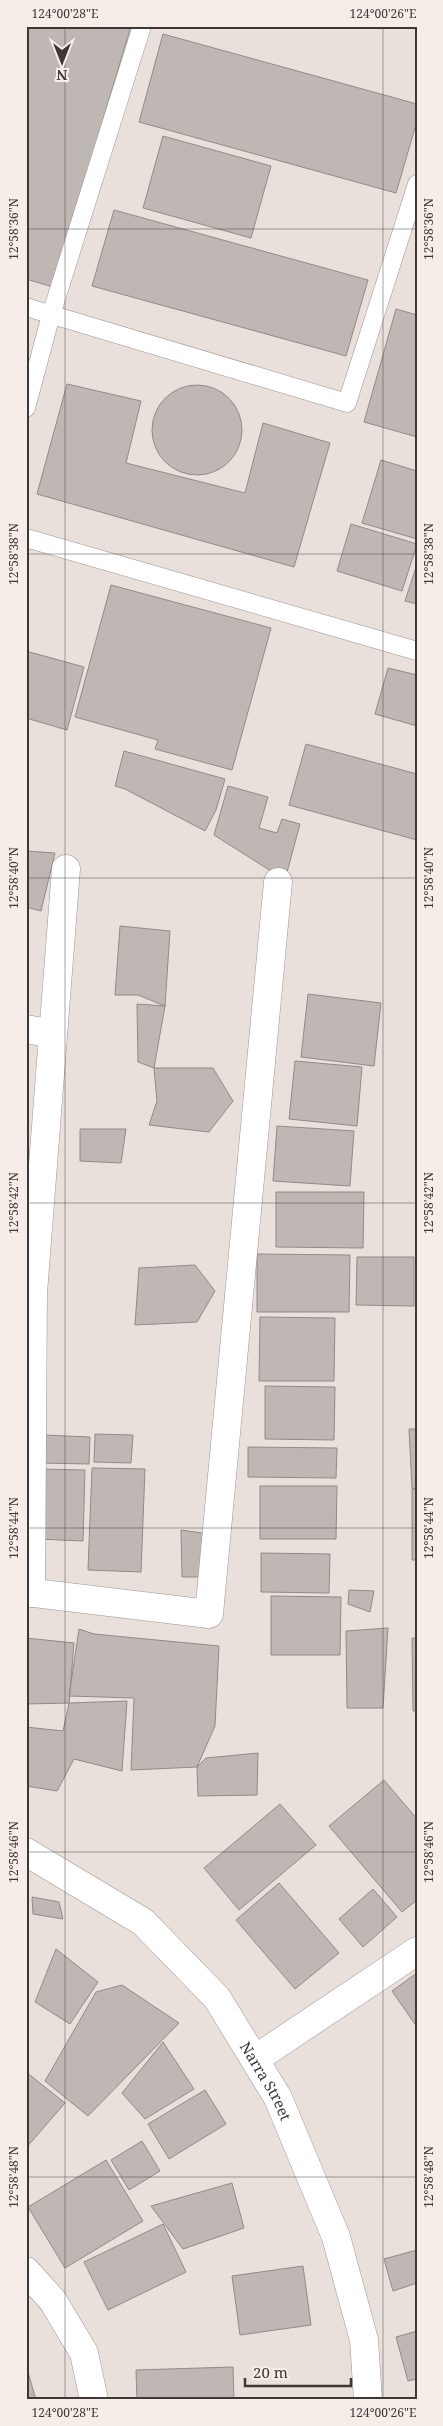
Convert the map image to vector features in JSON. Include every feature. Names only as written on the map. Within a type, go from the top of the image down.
[{"type":"street","points":[[66,869],[33,1293],[29,1593],[209,1614],[278,882]]},
{"type":"street","points":[[26,1029],[53,1034]]},
{"type":"street","name":"Narra Street","points":[[26,1852],[143,1922],[217,1998],[278,2098],[336,2237],[364,2340],[368,2400]]},
{"type":"street","points":[[255,2060],[417,1951]]},
{"type":"street","points":[[26,2270],[53,2301],[84,2353],[94,2400]]},
{"type":"lane","points":[[26,408],[51,315],[142,26]]},
{"type":"lane","points":[[26,307],[347,403],[417,184]]},
{"type":"lane","points":[[26,538],[417,651]]},
{"type":"building","points":[[26,26],[131,26],[53,287],[26,279]]},
{"type":"building","points":[[163,34],[417,104],[417,121],[396,193],[139,122]]},
{"type":"building","points":[[163,136],[271,166],[251,238],[143,208]]},
{"type":"building","points":[[114,210],[368,280],[346,356],[92,286]]},
{"type":"building","points":[[396,309],[417,315],[417,437],[364,422]]},
{"type":"building","points":[[67,384],[141,401],[126,463],[245,493],[263,423],[330,443],[294,567],[37,494]]},
{"type":"building","points":[[197,385],[214,389],[229,398],[238,413],[242,430],[238,447],[229,462],[214,471],[197,475],[180,471],[165,462],[156,447],[152,430],[156,413],[165,398],[180,389]]},
{"type":"building","points":[[381,460],[417,471],[417,539],[362,523]]},
{"type":"building","points":[[351,524],[417,544],[402,591],[337,571]]},
{"type":"building","points":[[417,564],[417,604],[405,601]]},
{"type":"building","points":[[111,585],[271,628],[232,770],[155,749],[158,740],[75,717]]},
{"type":"building","points":[[26,651],[84,667],[67,730],[26,718]]},
{"type":"building","points":[[388,668],[417,675],[417,726],[375,714]]},
{"type":"building","points":[[306,744],[417,774],[417,840],[289,805]]},
{"type":"building","points":[[124,751],[225,779],[216,810],[205,831],[125,789],[115,786]]},
{"type":"building","points":[[228,786],[268,797],[259,828],[277,833],[282,819],[300,824],[286,876],[274,873],[214,835]]},
{"type":"building","points":[[26,851],[55,853],[41,911],[26,907]]},
{"type":"building","points":[[120,926],[170,931],[165,1006],[138,995],[115,995]]},
{"type":"building","points":[[308,994],[381,1003],[374,1066],[301,1057]]},
{"type":"building","points":[[137,1004],[165,1006],[154,1068],[138,1062]]},
{"type":"building","points":[[295,1061],[362,1067],[357,1126],[289,1119]]},
{"type":"building","points":[[154,1068],[213,1068],[233,1101],[209,1132],[149,1125],[157,1101]]},
{"type":"building","points":[[277,1126],[354,1131],[350,1186],[273,1181]]},
{"type":"building","points":[[80,1129],[126,1129],[121,1163],[80,1161]]},
{"type":"building","points":[[276,1192],[364,1192],[363,1248],[276,1247]]},
{"type":"building","points":[[257,1254],[350,1255],[349,1312],[257,1312]]},
{"type":"building","points":[[357,1257],[414,1257],[414,1306],[356,1305]]},
{"type":"building","points":[[195,1265],[215,1291],[197,1322],[135,1325],[139,1268]]},
{"type":"building","points":[[260,1317],[335,1318],[334,1381],[259,1381]]},
{"type":"building","points":[[265,1386],[335,1387],[334,1440],[265,1439]]},
{"type":"building","points":[[409,1429],[417,1429],[417,1488],[412,1489]]},
{"type":"building","points":[[95,1434],[133,1435],[131,1463],[94,1462]]},
{"type":"building","points":[[43,1435],[90,1437],[89,1464],[42,1463]]},
{"type":"building","points":[[248,1447],[337,1448],[336,1478],[248,1477]]},
{"type":"building","points":[[92,1468],[145,1469],[141,1572],[88,1570]]},
{"type":"building","points":[[40,1469],[85,1470],[83,1541],[37,1539]]},
{"type":"building","points":[[260,1486],[337,1486],[336,1539],[260,1539]]},
{"type":"building","points":[[412,1489],[417,1489],[417,1560],[412,1560]]},
{"type":"building","points":[[181,1530],[210,1534],[205,1577],[182,1577]]},
{"type":"building","points":[[261,1553],[330,1554],[329,1593],[261,1592]]},
{"type":"building","points":[[349,1590],[374,1591],[370,1612],[348,1604]]},
{"type":"building","points":[[271,1596],[341,1597],[340,1655],[271,1655]]},
{"type":"building","points":[[388,1628],[383,1708],[347,1708],[346,1631]]},
{"type":"building","points":[[79,1629],[94,1634],[219,1646],[215,1726],[197,1767],[131,1770],[134,1698],[69,1696]]},
{"type":"building","points":[[26,1638],[74,1643],[69,1703],[26,1704]]},
{"type":"building","points":[[412,1638],[417,1638],[417,1711],[413,1711]]},
{"type":"building","points":[[127,1701],[122,1771],[74,1759],[57,1791],[26,1786],[26,1727],[63,1731],[69,1703]]},
{"type":"building","points":[[258,1753],[257,1795],[198,1796],[197,1767],[206,1758]]},
{"type":"building","points":[[384,1780],[417,1819],[417,1900],[402,1912],[329,1826]]},
{"type":"building","points":[[280,1804],[316,1845],[239,1910],[204,1868]]},
{"type":"building","points":[[279,1883],[339,1953],[295,1989],[236,1920]]},
{"type":"building","points":[[373,1889],[397,1917],[363,1947],[339,1919]]},
{"type":"building","points":[[32,1897],[59,1902],[63,1919],[33,1914]]},
{"type":"building","points":[[56,1949],[98,1982],[70,2024],[35,2002]]},
{"type":"building","points":[[417,1973],[417,2027],[392,1991]]},
{"type":"building","points":[[122,1985],[179,2023],[88,2116],[45,2081],[96,1992]]},
{"type":"building","points":[[163,2042],[194,2089],[145,2119],[122,2093]]},
{"type":"building","points":[[26,2072],[65,2103],[26,2148]]},
{"type":"building","points":[[205,2090],[226,2124],[169,2159],[148,2124]]},
{"type":"building","points":[[142,2141],[160,2171],[129,2190],[111,2160]]},
{"type":"building","points":[[106,2160],[143,2221],[65,2268],[28,2207]]},
{"type":"building","points":[[232,2183],[244,2228],[183,2249],[151,2206]]},
{"type":"building","points":[[163,2224],[186,2272],[108,2310],[84,2262]]},
{"type":"building","points":[[417,2250],[417,2283],[393,2291],[384,2259]]},
{"type":"building","points":[[303,2266],[311,2325],[240,2335],[232,2276]]},
{"type":"building","points":[[417,2331],[417,2379],[408,2381],[396,2337]]},
{"type":"building","points":[[26,2365],[36,2400],[26,2400]]},
{"type":"building","points":[[233,2367],[234,2400],[137,2400],[136,2370]]}]
